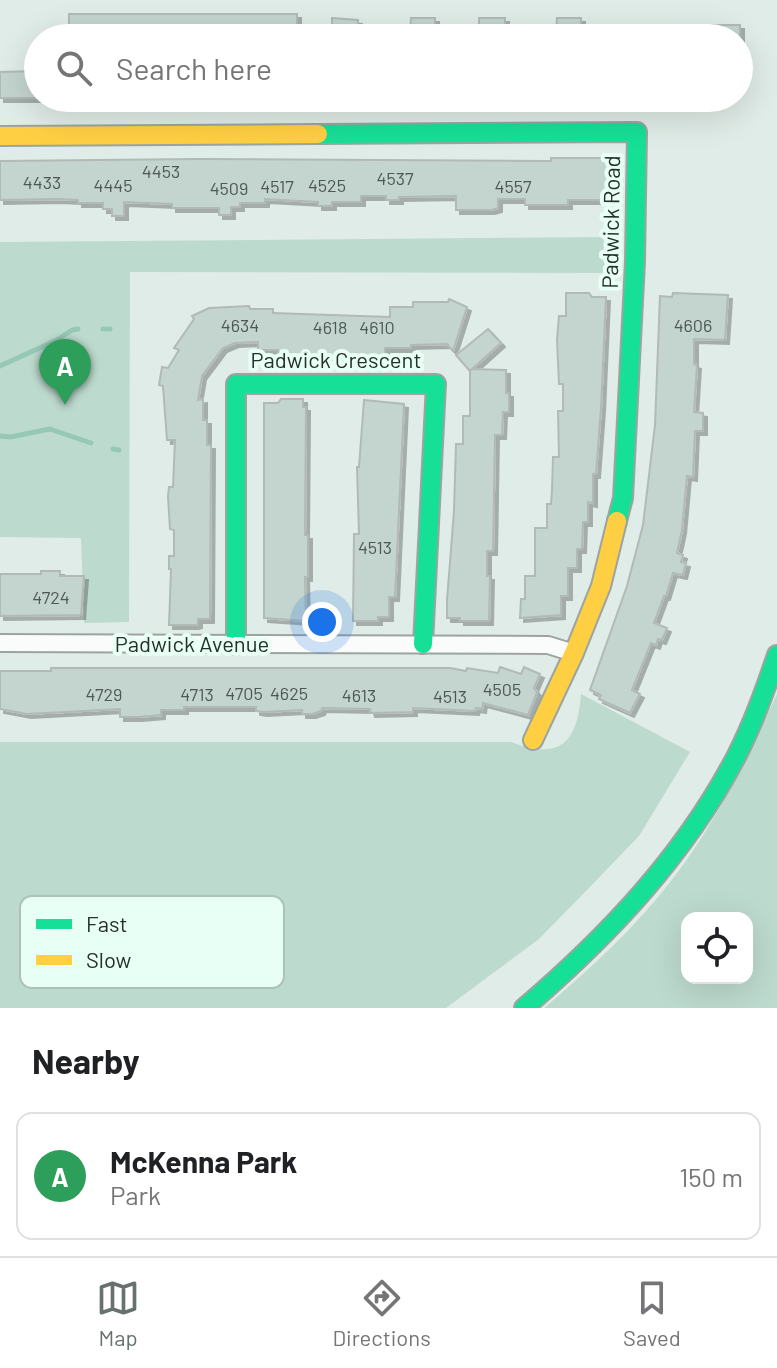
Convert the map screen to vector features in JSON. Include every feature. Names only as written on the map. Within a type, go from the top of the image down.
[{"type":"main road","name":"Padwick Road","points":[[0,136],[637,132],[635,262],[623,498],[601,586],[533,740]]},
{"type":"main road","name":"Padwick Crescent","points":[[236,645],[236,384],[436,384],[423,644]]},
{"type":"main road","points":[[524,1008],[588,953],[663,870],[731,762],[777,655]]},
{"type":"street","name":"Padwick Avenue","points":[[0,643],[548,645],[574,653]]},
{"type":"green space","points":[[609,237],[609,273],[130,272],[129,622],[84,623],[81,538],[0,537],[0,242]]},
{"type":"green space","points":[[581,694],[690,752],[639,836],[539,939],[446,1008],[0,1008],[0,742],[511,742],[542,749],[563,744],[570,736]]},
{"type":"green space","points":[[777,694],[777,1008],[544,1008],[645,913],[690,856],[743,765]]},
{"type":"building","points":[[69,14],[297,14],[297,24],[69,24]]},
{"type":"building","points":[[332,18],[358,20],[358,24],[332,24]]},
{"type":"building","points":[[411,18],[435,18],[435,24],[411,24]]},
{"type":"building","points":[[479,18],[505,18],[505,24],[479,24]]},
{"type":"building","points":[[557,18],[581,18],[581,24],[557,24]]},
{"type":"building","points":[[24,71],[24,98],[0,98],[0,72]]},
{"type":"building","points":[[551,158],[610,158],[610,173],[614,173],[613,200],[568,200],[568,205],[525,205],[525,199],[498,199],[498,208],[491,210],[456,210],[456,196],[386,200],[386,196],[361,196],[361,202],[332,202],[332,206],[318,206],[318,202],[265,199],[265,203],[240,203],[240,207],[231,207],[231,215],[219,215],[219,208],[172,208],[172,204],[124,202],[124,216],[112,216],[112,209],[103,209],[103,203],[57,199],[0,200],[0,161],[551,161]]},
{"type":"building","points":[[566,293],[606,297],[593,503],[588,502],[588,522],[583,522],[582,549],[577,549],[577,568],[568,568],[568,596],[561,596],[561,615],[520,618],[521,599],[525,599],[525,576],[535,576],[535,528],[547,528],[553,457],[559,457],[558,411],[563,411],[563,384],[559,384],[557,340],[559,316],[566,316]]},
{"type":"building","points":[[673,293],[728,295],[725,340],[694,339],[694,364],[697,365],[694,412],[703,413],[703,431],[695,431],[693,477],[687,476],[677,553],[683,555],[681,562],[686,563],[683,575],[673,573],[664,596],[654,623],[667,628],[662,640],[658,639],[656,645],[651,643],[632,690],[640,694],[630,713],[599,699],[601,695],[590,690],[627,586],[643,525],[655,425],[660,296],[672,297]]},
{"type":"building","points":[[449,299],[467,307],[453,351],[447,344],[411,345],[411,348],[385,348],[385,356],[302,356],[278,355],[278,350],[258,350],[258,342],[235,343],[223,348],[202,376],[198,400],[203,399],[207,445],[211,445],[210,619],[198,619],[195,625],[169,625],[169,556],[174,556],[174,530],[170,529],[168,496],[169,487],[173,487],[175,440],[167,440],[163,386],[159,385],[162,367],[168,368],[179,350],[174,348],[194,319],[192,316],[209,308],[249,306],[250,309],[273,309],[273,313],[390,317],[390,307],[413,307],[413,302],[448,302]]},
{"type":"building","points":[[488,329],[501,343],[472,369],[506,370],[506,393],[509,393],[509,412],[503,412],[502,435],[495,435],[493,551],[487,551],[489,621],[460,621],[460,618],[447,618],[447,600],[456,444],[463,444],[463,416],[470,416],[470,371],[456,355]]},
{"type":"building","points":[[281,399],[303,399],[303,407],[306,407],[306,621],[264,618],[264,403],[278,403]]},
{"type":"building","points":[[364,400],[404,404],[395,597],[389,597],[389,617],[378,617],[378,621],[353,621],[354,534],[359,534],[357,467]]},
{"type":"building","points":[[41,571],[60,571],[60,576],[84,576],[81,615],[0,616],[0,574],[41,574]]},
{"type":"building","points":[[500,667],[521,674],[524,667],[540,674],[528,715],[483,703],[482,709],[476,708],[475,711],[413,708],[413,712],[371,713],[370,709],[322,708],[312,714],[302,714],[302,710],[263,712],[256,711],[256,707],[184,707],[184,710],[161,710],[161,715],[138,717],[120,717],[120,709],[27,714],[0,709],[0,671],[51,671],[51,668],[450,668],[466,671],[467,668],[498,673]]},
{"type":"waterway","points":[[0,366],[78,329]]},
{"type":"waterway","points":[[103,329],[110,329]]},
{"type":"waterway","points":[[0,436],[50,429],[91,443]]},
{"type":"waterway","points":[[113,449],[119,450]]},
{"type":"traffic: fast","points":[[318,134],[637,132],[635,262],[623,498],[617,521]]},
{"type":"traffic: fast","points":[[236,645],[236,384],[436,384],[423,644]]},
{"type":"traffic: fast","points":[[524,1008],[614,923],[693,828],[742,745],[777,655]]},
{"type":"traffic: slow","points":[[0,136],[318,134]]},
{"type":"traffic: slow","points":[[533,740],[601,586],[617,521]]},
{"type":"place","name":"McKenna Park","points":[[65,405]]}]
